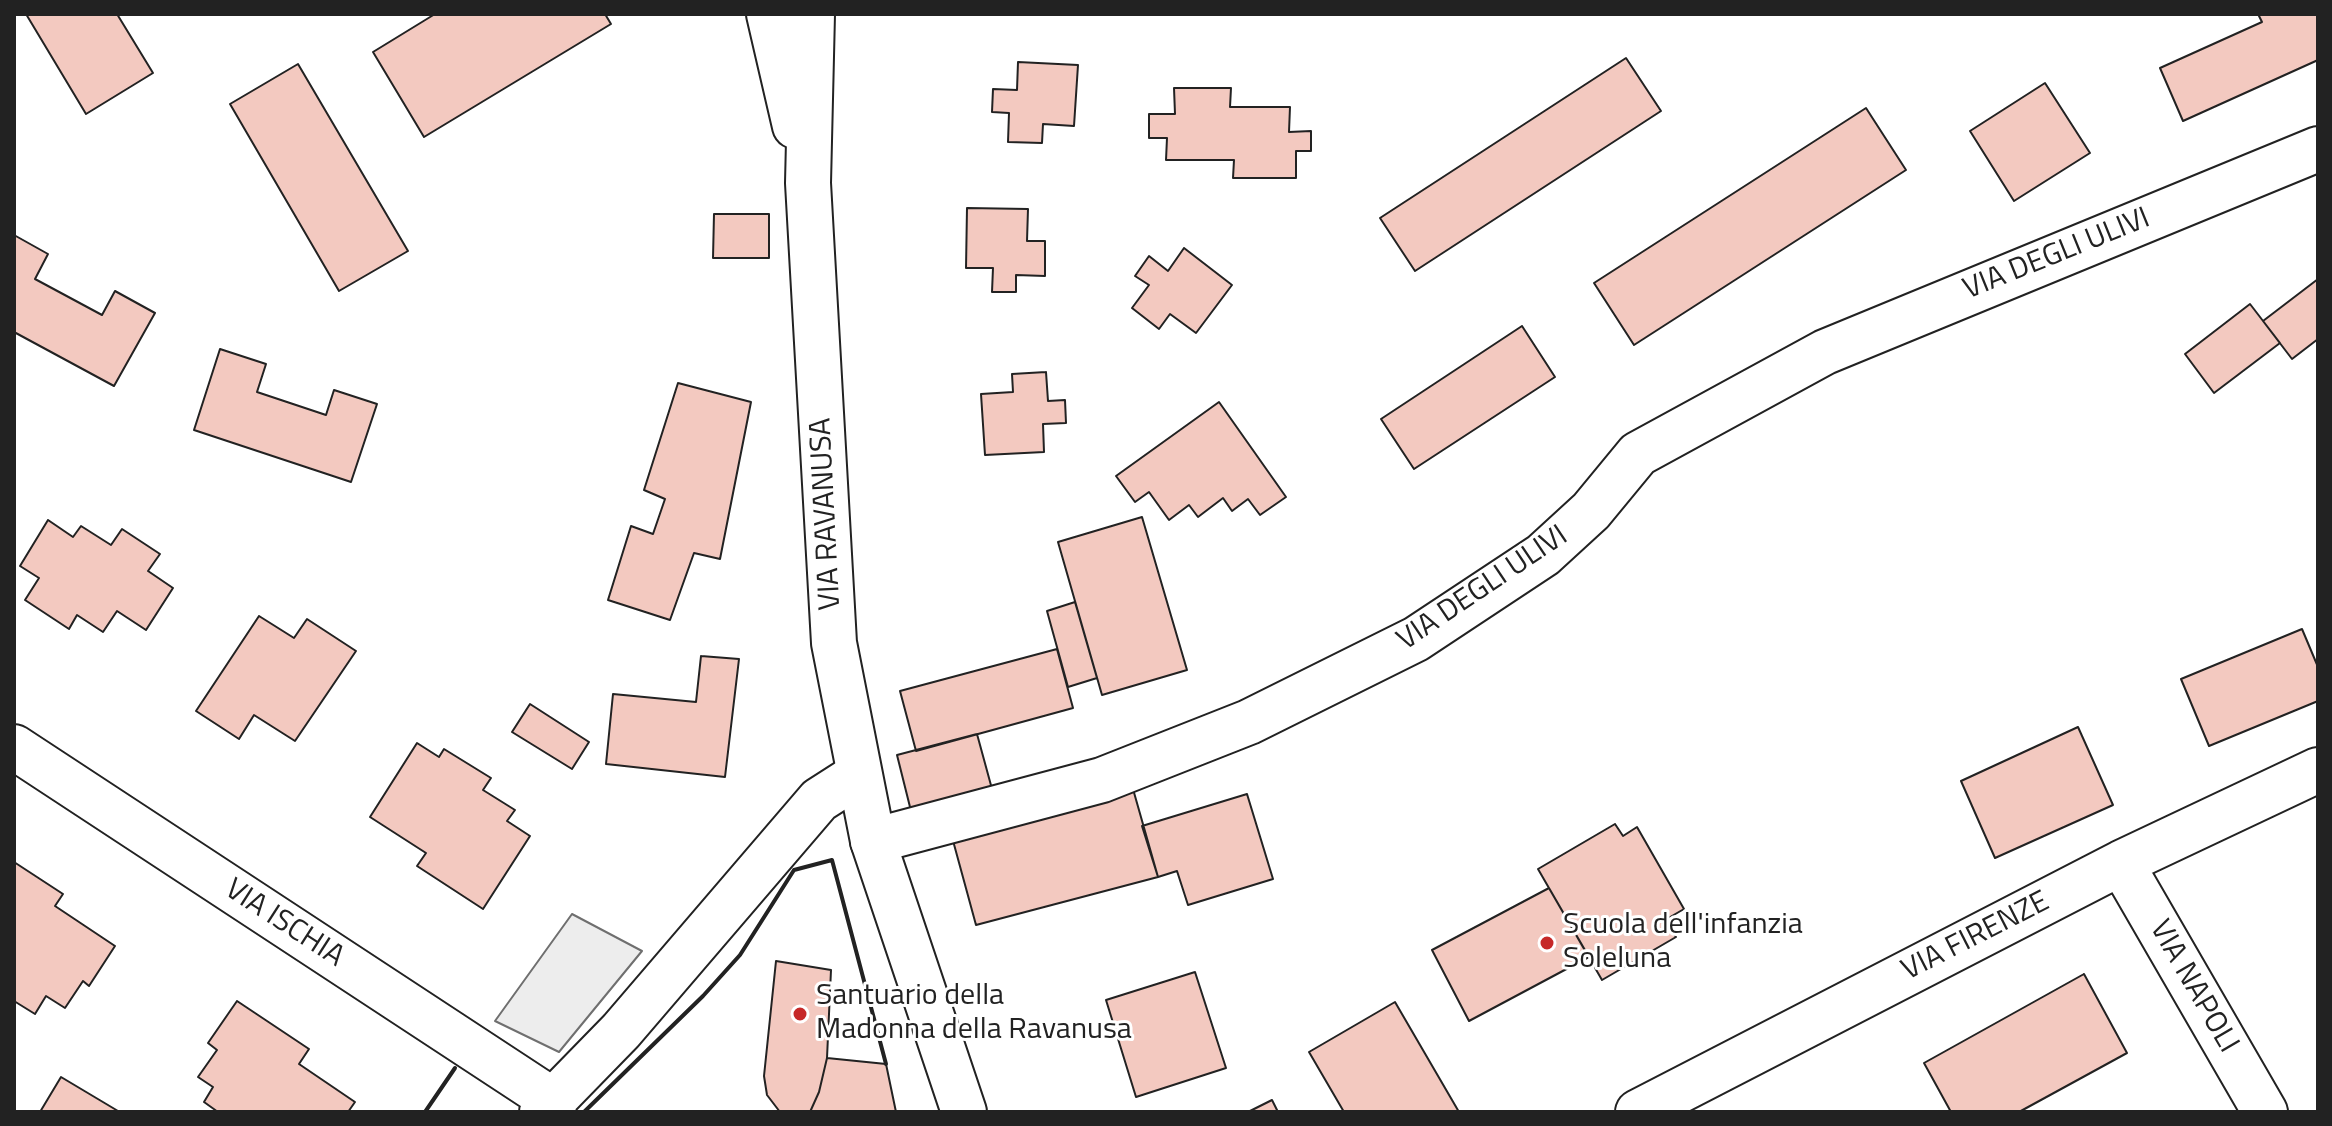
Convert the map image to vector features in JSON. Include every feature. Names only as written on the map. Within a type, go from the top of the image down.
[{"type":"street","points":[[769,14],[808,183]]},
{"type":"street","points":[[808,183],[812,14]]},
{"type":"street","name":"VIA DEGLI ULIVI","points":[[873,841],[1102,780],[1249,722],[1416,639],[1543,555],[1591,511],[1638,454],[1825,352],[2318,149]]},
{"type":"street","name":"VIA RAVANUSA","points":[[808,183],[834,643],[873,841],[964,1112]]},
{"type":"street","name":"VIA ISCHIA","points":[[14,747],[548,1107]]},
{"type":"street","name":"VIA FIRENZE","points":[[1638,1112],[2121,863],[2318,770]]},
{"type":"street","points":[[548,1107],[621,1031],[819,800],[858,775]]},
{"type":"street","name":"VIA NAPOLI","points":[[2121,863],[2265,1112]]},
{"type":"shaded area","points":[[572,914],[642,951],[559,1052],[495,1021]]},
{"type":"building","points":[[26,14],[117,14],[153,73],[86,114]]},
{"type":"building","points":[[435,14],[605,14],[611,24],[424,137],[373,52]]},
{"type":"building","points":[[2258,14],[2318,14],[2318,60],[2183,121],[2160,68],[2262,22]]},
{"type":"building","points":[[1626,58],[1661,111],[1415,271],[1380,218]]},
{"type":"building","points":[[1018,62],[1078,65],[1074,126],[1043,124],[1042,143],[1008,142],[1009,113],[992,112],[993,89],[1017,90]]},
{"type":"building","points":[[298,64],[408,251],[339,291],[230,104]]},
{"type":"building","points":[[2045,83],[2090,153],[2014,201],[1970,131]]},
{"type":"building","points":[[1174,88],[1231,88],[1230,107],[1290,107],[1289,132],[1311,131],[1311,151],[1296,151],[1296,178],[1233,178],[1234,160],[1166,160],[1167,138],[1149,138],[1149,114],[1175,114]]},
{"type":"building","points":[[1866,108],[1906,170],[1634,345],[1594,283]]},
{"type":"building","points":[[967,208],[1028,209],[1027,241],[1045,241],[1045,276],[1016,275],[1016,292],[992,292],[993,268],[966,268]]},
{"type":"building","points":[[714,214],[769,214],[769,258],[713,258]]},
{"type":"building","points":[[14,235],[48,254],[35,279],[102,315],[115,291],[155,313],[114,386],[14,332]]},
{"type":"building","points":[[1184,248],[1232,285],[1196,333],[1170,314],[1159,329],[1132,308],[1149,285],[1135,276],[1149,256],[1168,271]]},
{"type":"building","points":[[2318,279],[2318,339],[2292,359],[2263,321]]},
{"type":"building","points":[[2250,304],[2280,343],[2214,393],[2185,354]]},
{"type":"building","points":[[1522,326],[1555,377],[1414,469],[1381,419]]},
{"type":"building","points":[[220,349],[266,364],[257,392],[326,415],[334,390],[377,404],[351,482],[194,430]]},
{"type":"building","points":[[1046,372],[1048,401],[1065,400],[1066,423],[1043,424],[1044,452],[985,455],[981,394],[1013,392],[1012,374]]},
{"type":"building","points":[[678,383],[751,402],[720,559],[694,553],[670,620],[608,600],[631,526],[653,534],[665,499],[644,490]]},
{"type":"building","points":[[1219,402],[1286,497],[1260,515],[1248,499],[1232,511],[1223,498],[1198,517],[1189,505],[1169,520],[1149,492],[1135,502],[1116,476]]},
{"type":"building","points":[[1142,517],[1187,670],[1102,695],[1058,542]]},
{"type":"building","points":[[48,520],[73,537],[81,526],[111,545],[122,529],[160,554],[148,571],[173,588],[146,630],[117,611],[103,632],[77,615],[69,629],[25,600],[39,578],[20,566]]},
{"type":"building","points":[[1075,602],[1097,678],[1068,687],[1047,611]]},
{"type":"building","points":[[259,616],[294,638],[307,619],[356,651],[295,741],[254,715],[239,739],[196,711]]},
{"type":"building","points":[[2302,629],[2318,667],[2318,701],[2209,746],[2181,679]]},
{"type":"building","points":[[1057,649],[1073,708],[916,751],[900,691]]},
{"type":"building","points":[[701,656],[739,659],[725,777],[606,764],[613,694],[696,702]]},
{"type":"building","points":[[530,704],[589,742],[572,769],[512,732]]},
{"type":"building","points":[[2078,727],[2113,805],[1995,858],[1961,781]]},
{"type":"building","points":[[977,734],[992,789],[911,811],[897,755]]},
{"type":"building","points":[[417,743],[439,757],[444,749],[491,778],[483,790],[515,810],[507,821],[530,836],[483,909],[417,866],[426,853],[370,817]]},
{"type":"building","points":[[1133,789],[1158,877],[976,925],[952,837]]},
{"type":"building","points":[[1247,794],[1273,879],[1188,905],[1177,871],[1158,877],[1142,826]]},
{"type":"building","points":[[1615,824],[1623,836],[1637,827],[1684,909],[1665,920],[1676,937],[1602,980],[1538,869]]},
{"type":"building","points":[[14,862],[63,894],[55,906],[115,946],[89,986],[83,981],[65,1008],[46,996],[35,1014],[14,1001]]},
{"type":"building","points":[[1549,888],[1589,957],[1469,1021],[1432,950]]},
{"type":"building","name":"Santuario della Madonna della Ravanusa","points":[[776,961],[831,970],[827,1058],[819,1092],[810,1112],[780,1112],[767,1095],[764,1076]]},
{"type":"building","points":[[1195,972],[1226,1068],[1136,1097],[1106,1000]]},
{"type":"building","points":[[2084,974],[2127,1053],[2019,1112],[1951,1112],[1924,1063]]},
{"type":"building","points":[[237,1001],[309,1049],[299,1064],[355,1102],[348,1112],[218,1112],[204,1102],[213,1087],[198,1077],[217,1050],[208,1043]]},
{"type":"building","points":[[1395,1002],[1459,1112],[1344,1112],[1309,1052]]},
{"type":"building","points":[[827,1058],[886,1064],[896,1112],[810,1112],[819,1092]]},
{"type":"building","points":[[61,1077],[118,1111],[40,1112]]},
{"type":"building","points":[[1272,1100],[1278,1112],[1248,1112]]},
{"type":"wall","points":[[584,1112],[703,996],[740,955],[794,870],[832,860],[886,1064]]},
{"type":"wall","points":[[425,1112],[455,1068]]},
{"type":"place","name":"Scuola dell'infanzia Soleluna","points":[[1547,943]]},
{"type":"place","name":"Santuario della Madonna della Ravanusa","points":[[800,1014]]}]
